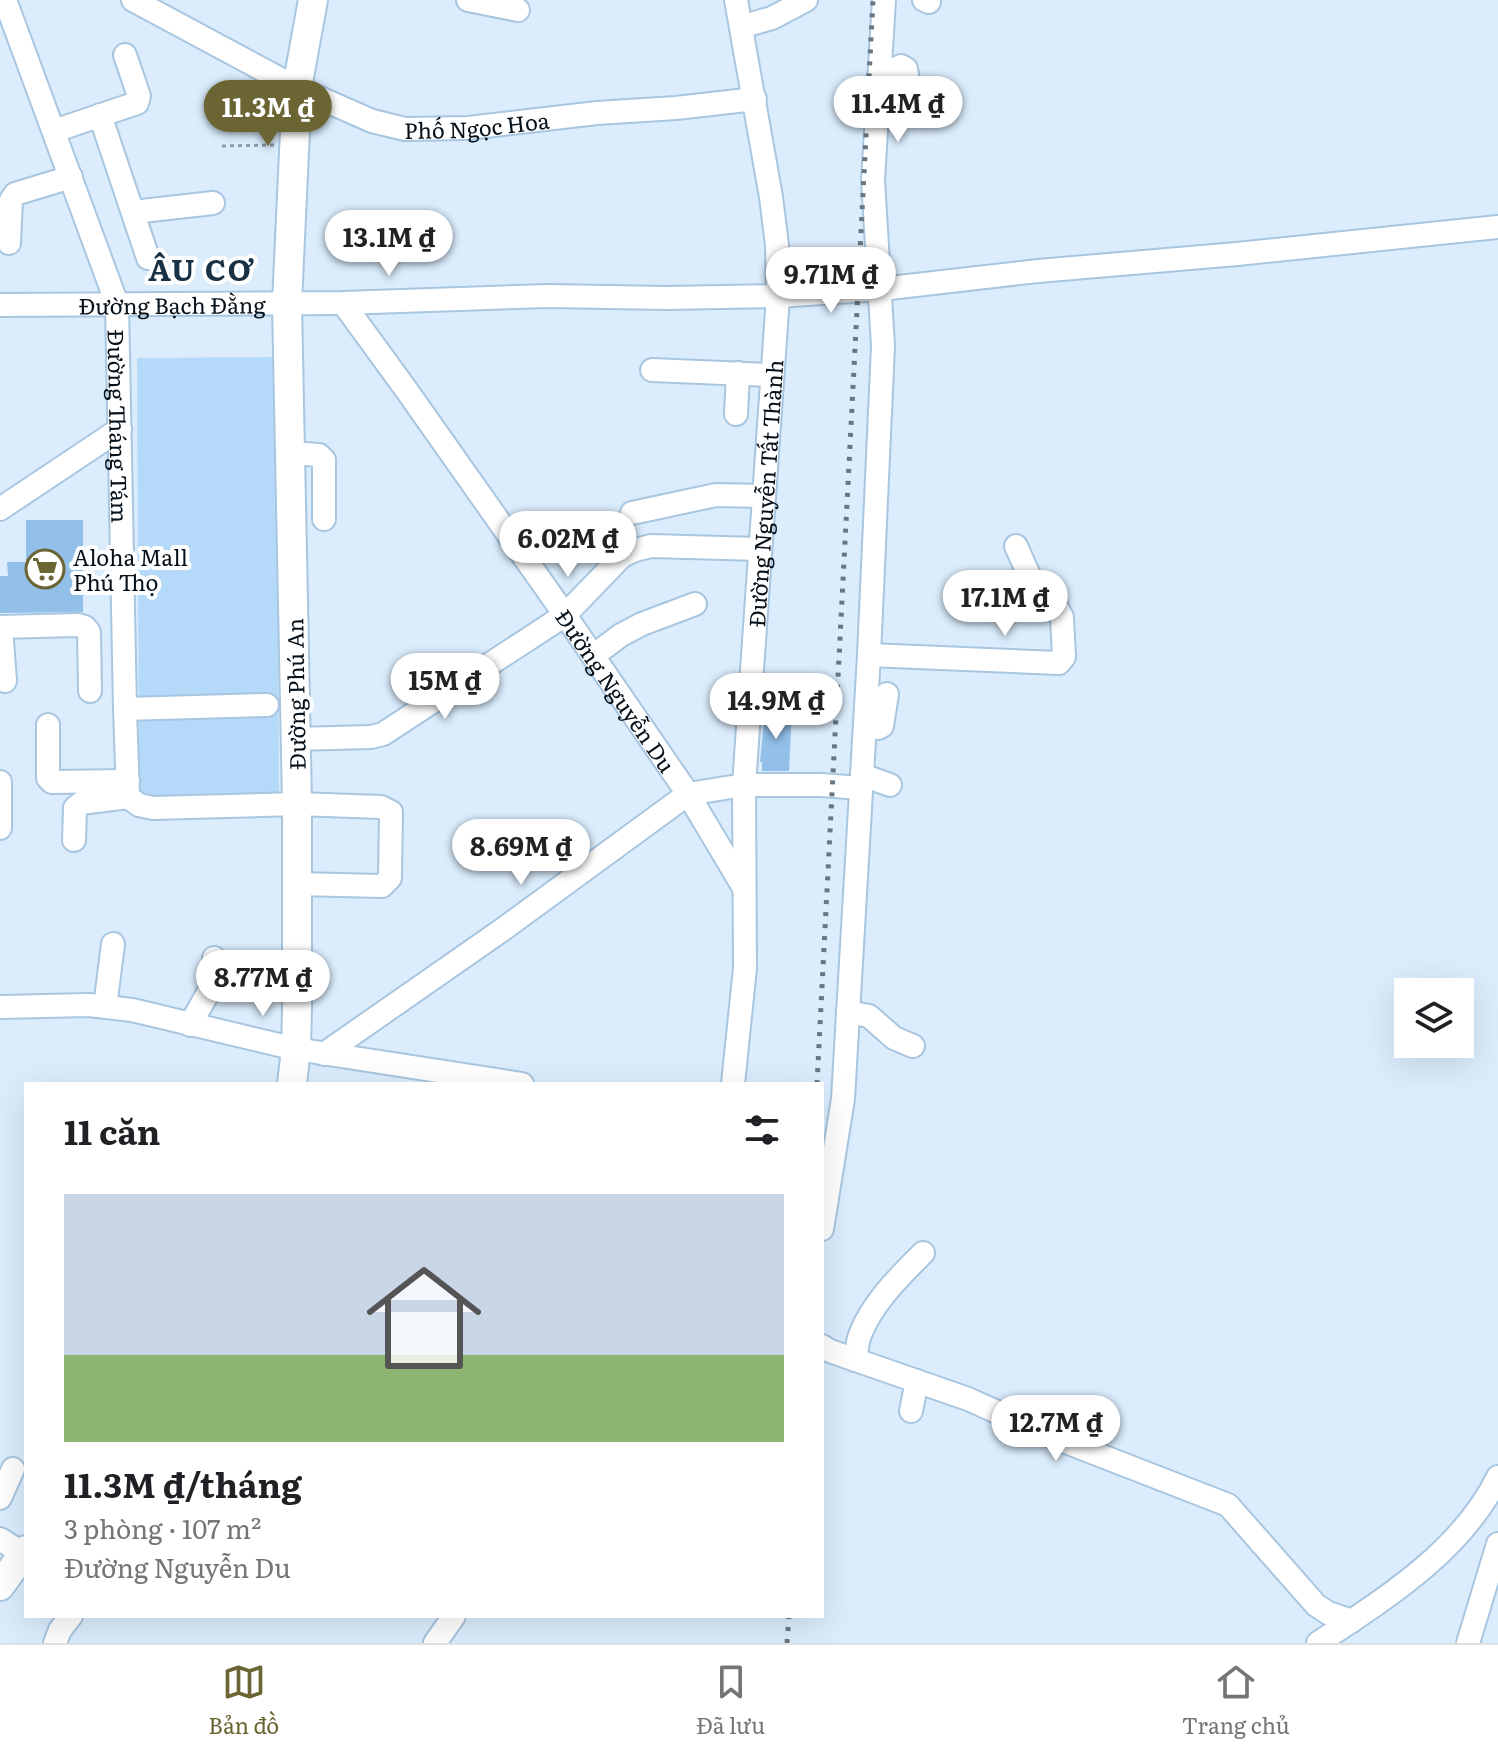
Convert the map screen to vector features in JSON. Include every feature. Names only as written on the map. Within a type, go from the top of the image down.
[{"type":"main road","points":[[287,303],[297,88],[313,0]]},
{"type":"main road","name":"Đường Phú An","points":[[287,303],[297,804],[296,1049],[292,1082]]},
{"type":"main road","points":[[0,1586],[16,1548]]},
{"type":"street","name":"Đường Tháng Tám","points":[[5,0],[117,304],[128,789]]},
{"type":"street","name":"Phố Ngọc Hoa","points":[[133,0],[297,88],[372,121],[405,129],[468,128],[755,99]]},
{"type":"street","points":[[468,0],[518,10]]},
{"type":"street","name":"Đường Nguyễn Tất Thành","points":[[733,1082],[745,968],[744,785],[778,296],[777,245],[771,197],[736,0]]},
{"type":"street","points":[[741,27],[772,18],[806,0]]},
{"type":"street","points":[[824,1217],[842,1105],[869,655],[883,350],[873,180],[884,86],[884,0]]},
{"type":"street","points":[[54,131],[137,103],[139,96],[125,55]]},
{"type":"street","points":[[100,115],[148,258]]},
{"type":"street","points":[[9,243],[11,200],[15,194],[71,177]]},
{"type":"street","points":[[133,212],[213,203]]},
{"type":"street","name":"Đường Bạch Đằng","points":[[0,305],[343,303],[533,296],[778,296],[881,289],[1498,227]]},
{"type":"street","name":"Đường Nguyễn Du","points":[[343,303],[688,794],[745,889]]},
{"type":"street","points":[[652,370],[771,375]]},
{"type":"street","points":[[736,414],[738,373]]},
{"type":"street","points":[[0,509],[120,429]]},
{"type":"street","points":[[290,453],[319,455],[324,460],[324,519]]},
{"type":"street","points":[[632,513],[716,495],[763,496]]},
{"type":"street","points":[[296,739],[383,734],[565,615],[622,556],[635,550],[651,546],[759,549]]},
{"type":"street","points":[[869,655],[1059,663],[1064,657],[1062,617],[1056,606],[1036,591],[1016,546]]},
{"type":"street","points":[[593,656],[642,624],[695,604]]},
{"type":"street","points":[[5,681],[1,627],[78,625],[89,632],[90,691]]},
{"type":"street","points":[[865,725],[882,726],[887,694]]},
{"type":"street","points":[[125,709],[267,705]]},
{"type":"street","points":[[48,725],[48,778],[52,782],[128,789]]},
{"type":"street","points":[[0,782],[0,828]]},
{"type":"street","points":[[324,1054],[502,930],[688,794],[744,785],[861,782],[890,785]]},
{"type":"street","points":[[128,789],[139,805],[153,808],[297,804],[381,807],[391,812],[388,882],[382,886],[297,884]]},
{"type":"street","points":[[74,840],[75,808],[81,803],[128,789]]},
{"type":"street","points":[[105,1007],[113,944]]},
{"type":"street","points":[[190,1025],[212,986],[214,958]]},
{"type":"street","points":[[0,1007],[89,1005],[132,1010],[296,1049],[484,1081]]},
{"type":"street","points":[[848,1012],[869,1016],[894,1038],[913,1046]]},
{"type":"street","points":[[855,1360],[860,1335],[878,1303],[923,1253]]},
{"type":"street","points":[[824,1347],[968,1399],[1053,1437],[1228,1505],[1316,1605],[1328,1613],[1340,1635],[1427,1565],[1473,1516],[1498,1477]]},
{"type":"street","points":[[911,1411],[917,1381]]},
{"type":"street","points":[[0,1498],[13,1469]]},
{"type":"street","points":[[1468,1643],[1498,1544]]},
{"type":"street","points":[[55,1643],[69,1618]]},
{"type":"street","points":[[435,1643],[453,1618]]},
{"type":"path","points":[[222,146],[294,145]]},
{"type":"shaded area","points":[[277,357],[279,800],[139,801],[137,358]]},
{"type":"building","name":"Aloha Mall Phú Thọ","points":[[26,520],[83,520],[83,612],[0,613],[0,576],[8,576],[7,562],[26,562]]},
{"type":"building","points":[[765,710],[792,711],[789,771],[762,771],[760,762]]},
{"type":"railway","points":[[817,1082],[873,0]]},
{"type":"railway","points":[[787,1643],[789,1618]]},
{"type":"place","name":"Aloha Mall Phú Thọ","points":[[45,569]]},
{"type":"district","name":"ÂU CƠ","points":[[202,268]]}]
